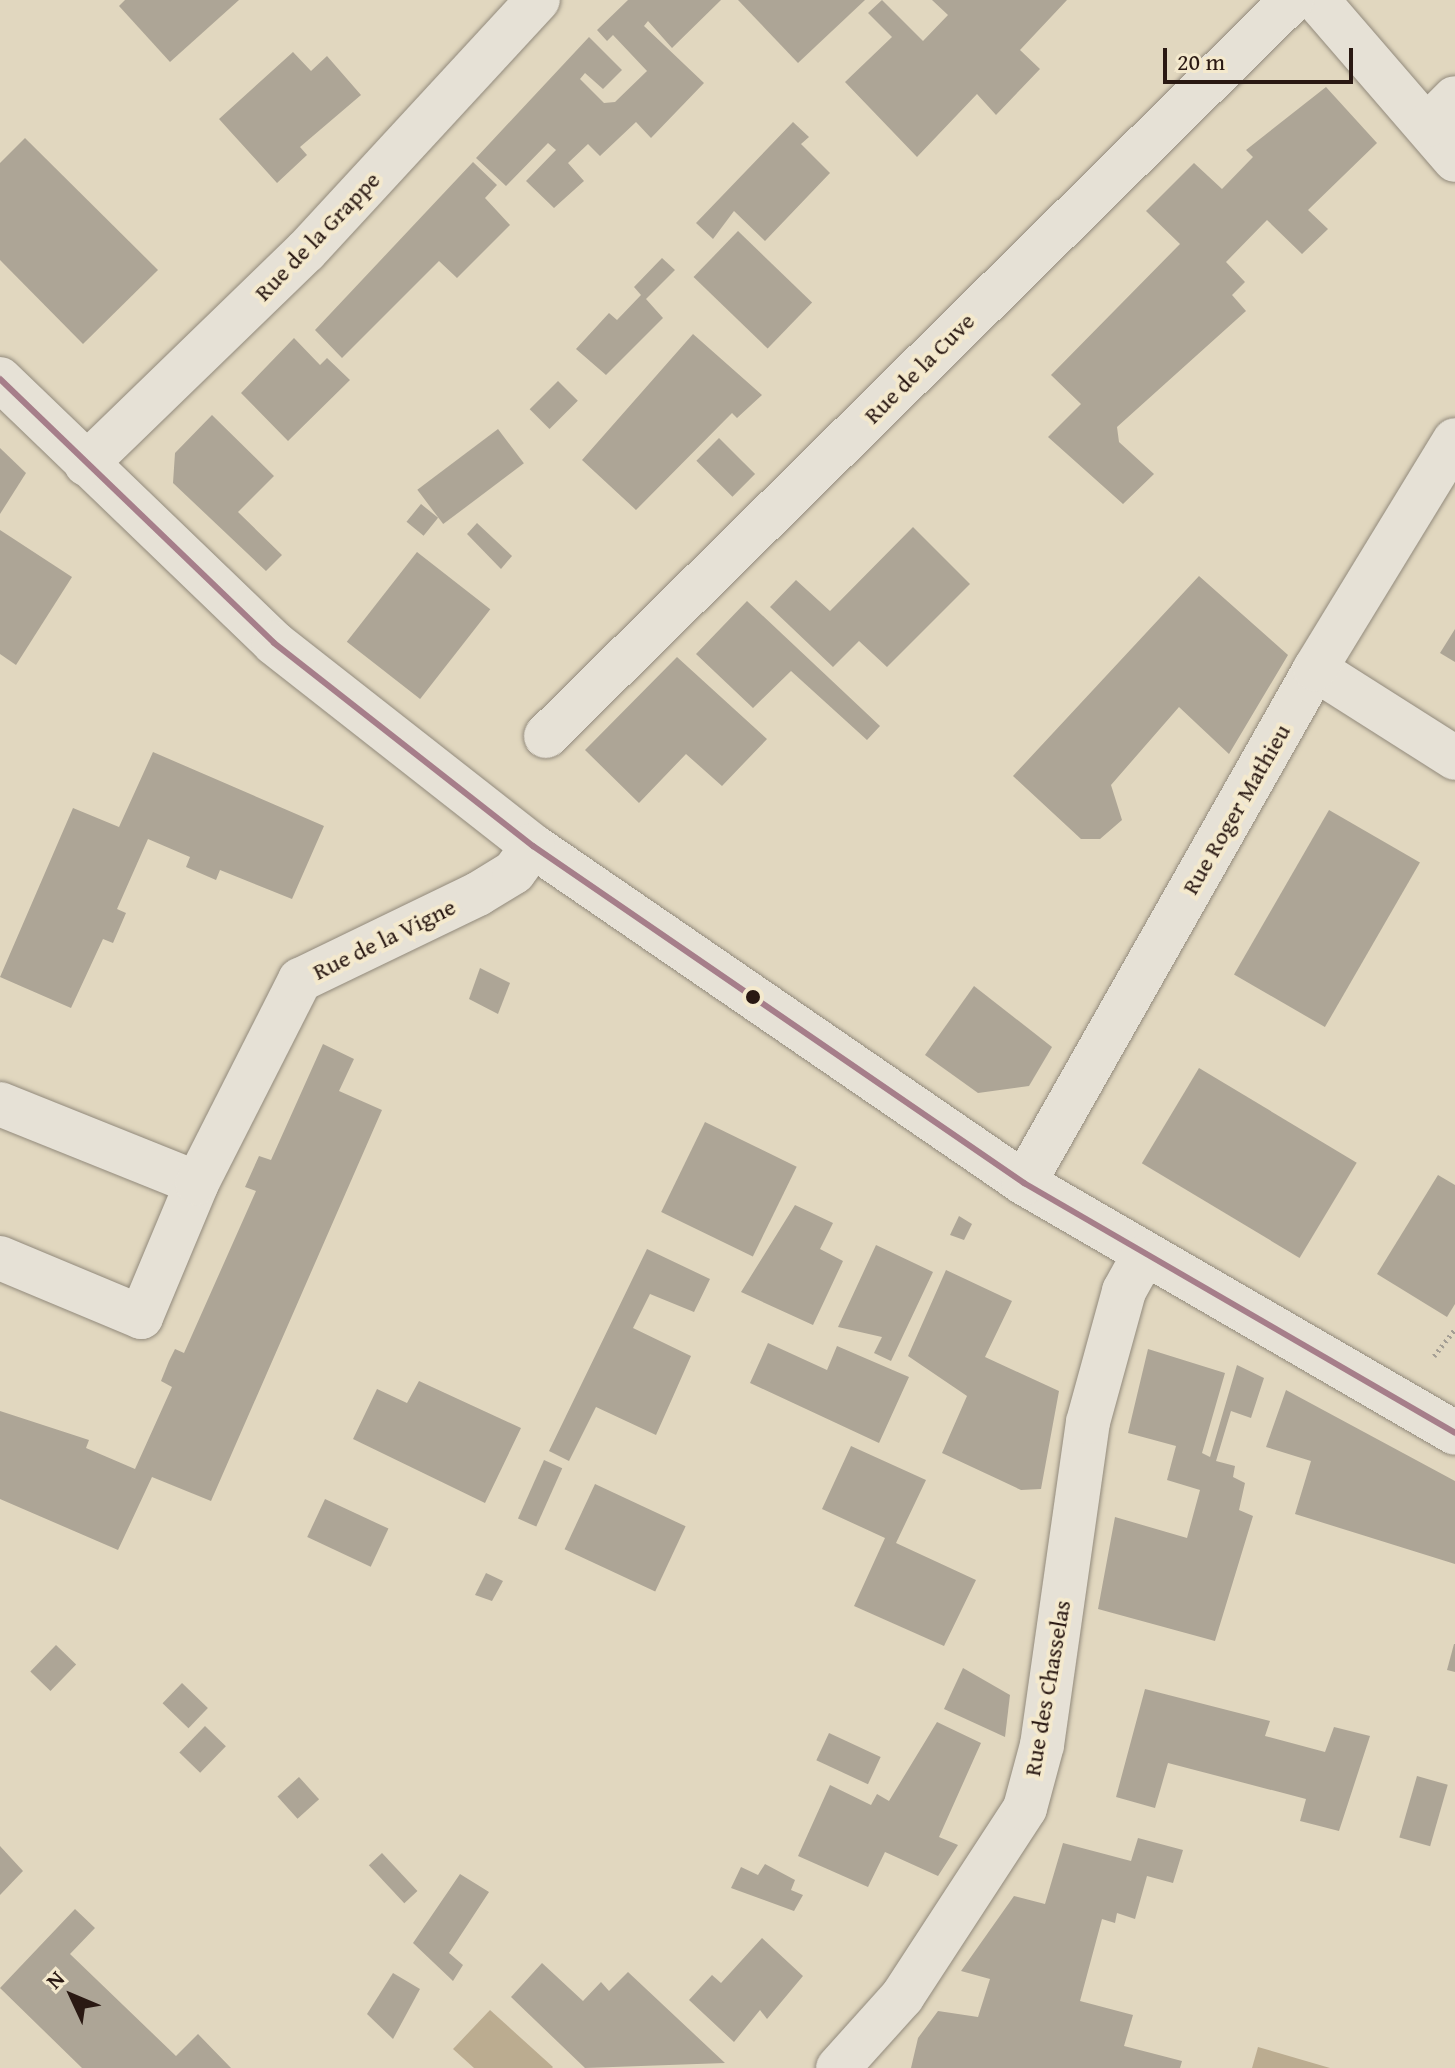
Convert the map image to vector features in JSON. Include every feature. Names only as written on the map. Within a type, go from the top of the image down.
[{"type":"street","name":"Rue de la Grappe","points":[[86,464],[306,251],[538,0]]},
{"type":"street","name":"Rue de la Cuve","points":[[546,736],[1292,0]]},
{"type":"street","points":[[1317,0],[1441,112],[1455,160]]},
{"type":"street","points":[[0,379],[274,643],[533,846],[1024,1183],[1142,1258],[1455,1433]]},
{"type":"street","name":"Rue Roger Mathieu","points":[[1024,1183],[1315,669],[1455,440]]},
{"type":"street","points":[[1315,669],[1455,758]]},
{"type":"street","name":"Rue de la Vigne","points":[[0,1258],[141,1317],[197,1183],[300,980],[478,894],[514,872],[533,846]]},
{"type":"street","points":[[0,1104],[197,1183]]},
{"type":"street","name":"Rue des Chasselas","points":[[838,2068],[902,1997],[1025,1808],[1042,1745],[1096,1386],[1124,1291],[1142,1258]]},
{"type":"shaded area","points":[[490,2010],[553,2067],[474,2068],[453,2049]]},
{"type":"shaded area","points":[[1258,2047],[1330,2068],[1252,2068]]},
{"type":"building","points":[[125,0],[239,0],[170,62],[119,6]]},
{"type":"building","points":[[628,0],[721,0],[672,48],[648,21],[644,26],[704,83],[651,138],[636,122],[600,156],[588,144],[568,163],[584,181],[554,208],[526,181],[556,150],[548,143],[506,186],[476,158],[589,37],[622,70],[603,89],[585,73],[580,79],[604,103],[615,102],[647,71],[613,35],[607,41],[597,30]]},
{"type":"building","points":[[738,0],[865,0],[798,63]]},
{"type":"building","points":[[882,0],[923,41],[948,15],[932,0],[1067,0],[1020,50],[1040,69],[996,115],[977,94],[917,157],[845,82],[892,37],[868,13]]},
{"type":"building","points":[[293,52],[311,71],[327,56],[361,95],[300,147],[307,155],[277,183],[219,119]]},
{"type":"building","points":[[1326,87],[1377,143],[1308,210],[1328,229],[1302,254],[1267,220],[1226,262],[1245,282],[1232,295],[1246,311],[1117,427],[1119,442],[1154,474],[1123,504],[1048,437],[1081,404],[1051,375],[1180,244],[1146,211],[1194,163],[1222,189],[1253,157],[1246,150]]},
{"type":"building","points":[[793,122],[809,137],[801,144],[830,173],[765,241],[734,211],[713,239],[696,223]]},
{"type":"building","points":[[25,138],[158,270],[83,344],[0,260],[0,163]]},
{"type":"building","points":[[473,162],[497,185],[485,198],[510,225],[457,278],[439,261],[342,358],[315,330]]},
{"type":"building","points":[[738,231],[812,303],[768,349],[694,277]]},
{"type":"building","points":[[662,258],[675,270],[646,299],[663,318],[606,375],[576,349],[609,313],[617,320],[641,295],[634,287]]},
{"type":"building","points":[[693,334],[762,395],[737,418],[732,413],[636,510],[582,460]]},
{"type":"building","points":[[294,338],[320,365],[327,358],[350,380],[288,441],[241,393]]},
{"type":"building","points":[[558,381],[578,401],[550,429],[530,409]]},
{"type":"building","points":[[212,415],[274,476],[238,512],[282,555],[266,571],[173,483],[175,453]]},
{"type":"building","points":[[498,429],[524,463],[443,524],[417,490]]},
{"type":"building","points":[[719,438],[755,474],[732,497],[696,461]]},
{"type":"building","points":[[0,448],[26,473],[0,514]]},
{"type":"building","points":[[421,504],[438,518],[424,536],[407,522]]},
{"type":"building","points":[[477,523],[512,556],[501,569],[467,534]]},
{"type":"building","points":[[913,527],[970,584],[887,667],[859,641],[833,667],[770,607],[796,580],[830,611]]},
{"type":"building","points":[[0,530],[72,577],[16,665],[0,654]]},
{"type":"building","points":[[417,552],[490,609],[420,699],[347,642]]},
{"type":"building","points":[[1199,576],[1288,655],[1229,754],[1179,707],[1111,785],[1122,820],[1100,839],[1081,839],[1013,776]]},
{"type":"building","points":[[747,601],[880,726],[867,740],[791,671],[753,708],[696,654]]},
{"type":"building","points":[[1455,629],[1455,662],[1440,653]]},
{"type":"building","points":[[677,657],[767,739],[722,786],[686,754],[639,803],[585,750]]},
{"type":"building","points":[[153,752],[324,826],[292,899],[220,870],[216,880],[186,867],[190,857],[148,839],[117,909],[126,913],[113,943],[103,939],[71,1008],[0,977],[73,808],[119,827]]},
{"type":"building","points":[[1329,810],[1420,862],[1325,1027],[1234,975]]},
{"type":"building","points":[[480,968],[510,983],[498,1014],[469,999]]},
{"type":"building","points":[[974,986],[1052,1047],[1029,1086],[978,1093],[925,1055]]},
{"type":"building","points":[[323,1044],[354,1059],[339,1091],[382,1110],[211,1501],[152,1477],[118,1550],[0,1499],[0,1411],[89,1440],[86,1448],[135,1469],[172,1387],[161,1381],[169,1361],[175,1349],[184,1353],[256,1191],[245,1187],[259,1156],[271,1160]]},
{"type":"building","points":[[1199,1068],[1357,1163],[1300,1258],[1142,1163]]},
{"type":"building","points":[[705,1122],[797,1167],[753,1257],[661,1212]]},
{"type":"building","points":[[1438,1175],[1455,1185],[1455,1304],[1447,1317],[1377,1274]]},
{"type":"building","points":[[795,1205],[833,1223],[820,1249],[843,1261],[813,1325],[741,1292]]},
{"type":"building","points":[[959,1216],[972,1224],[964,1240],[950,1235]]},
{"type":"building","points":[[876,1245],[933,1272],[891,1361],[874,1353],[882,1337],[838,1327]]},
{"type":"building","points":[[647,1249],[710,1279],[694,1312],[650,1294],[633,1328],[691,1356],[656,1435],[596,1407],[569,1461],[549,1451]]},
{"type":"building","points":[[946,1270],[1012,1301],[985,1357],[1059,1391],[1041,1489],[1021,1490],[942,1453],[967,1396],[908,1356]]},
{"type":"building","points":[[768,1343],[827,1370],[837,1346],[909,1377],[879,1443],[750,1383]]},
{"type":"building","points":[[1148,1349],[1225,1373],[1202,1453],[1210,1457],[1237,1365],[1264,1378],[1251,1418],[1231,1411],[1216,1461],[1235,1466],[1233,1477],[1245,1483],[1239,1510],[1253,1516],[1215,1641],[1098,1609],[1115,1517],[1187,1538],[1200,1490],[1167,1480],[1176,1446],[1128,1433]]},
{"type":"building","points":[[419,1381],[521,1428],[485,1503],[353,1439],[377,1389],[407,1403]]},
{"type":"building","points":[[1286,1390],[1455,1481],[1455,1564],[1295,1514],[1311,1461],[1266,1447]]},
{"type":"building","points":[[851,1446],[926,1480],[896,1543],[976,1580],[944,1646],[854,1606],[885,1538],[822,1509]]},
{"type":"building","points":[[544,1460],[562,1468],[536,1527],[518,1518]]},
{"type":"building","points":[[595,1484],[686,1526],[655,1592],[565,1549]]},
{"type":"building","points":[[325,1499],[388,1529],[371,1567],[307,1537]]},
{"type":"building","points":[[486,1573],[503,1581],[492,1601],[475,1595]]},
{"type":"building","points":[[1455,1644],[1455,1672],[1447,1670]]},
{"type":"building","points":[[56,1645],[76,1664],[50,1691],[30,1672]]},
{"type":"building","points":[[963,1668],[1010,1695],[1005,1737],[944,1709]]},
{"type":"building","points":[[182,1683],[208,1708],[188,1728],[163,1703]]},
{"type":"building","points":[[1145,1689],[1270,1721],[1265,1736],[1325,1752],[1334,1727],[1370,1736],[1339,1831],[1300,1821],[1306,1799],[1168,1763],[1155,1808],[1116,1797]]},
{"type":"building","points":[[937,1722],[981,1743],[939,1837],[958,1845],[938,1876],[885,1852],[868,1887],[798,1856],[830,1785],[871,1805],[877,1794],[889,1801]]},
{"type":"building","points":[[205,1726],[226,1746],[200,1773],[179,1753]]},
{"type":"building","points":[[829,1733],[881,1757],[868,1784],[816,1760]]},
{"type":"building","points":[[1417,1776],[1448,1785],[1430,1846],[1399,1838]]},
{"type":"building","points":[[299,1777],[319,1799],[298,1819],[277,1796]]},
{"type":"building","points":[[1138,1838],[1183,1850],[1173,1883],[1147,1876],[1135,1919],[1117,1913],[1115,1923],[1102,1919],[1080,2001],[1133,2015],[1124,2046],[1182,2061],[1180,2068],[911,2068],[918,2038],[938,2011],[978,2017],[990,1979],[961,1971],[1014,1896],[1045,1904],[1063,1843],[1131,1861]]},
{"type":"building","points":[[0,1846],[23,1871],[0,1895]]},
{"type":"building","points":[[382,1853],[417,1891],[404,1903],[369,1865]]},
{"type":"building","points":[[765,1864],[795,1880],[791,1890],[803,1895],[794,1911],[731,1888],[741,1867],[758,1875]]},
{"type":"building","points":[[460,1874],[489,1892],[449,1953],[463,1965],[453,1981],[413,1943]]},
{"type":"building","points":[[75,1909],[95,1928],[70,1954],[176,2056],[198,2034],[231,2068],[82,2068],[0,1988]]},
{"type":"building","points":[[762,1938],[803,1976],[767,2019],[760,2010],[734,2042],[689,2000],[712,1975],[721,1983]]},
{"type":"building","points":[[542,1963],[583,2001],[601,1982],[609,1991],[628,1972],[725,2063],[585,2068],[511,1997]]},
{"type":"building","points":[[393,1973],[420,1989],[393,2039],[367,2014]]},
{"type":"transit line","points":[[0,379],[274,643],[533,846],[1024,1183],[1455,1433]]}]
